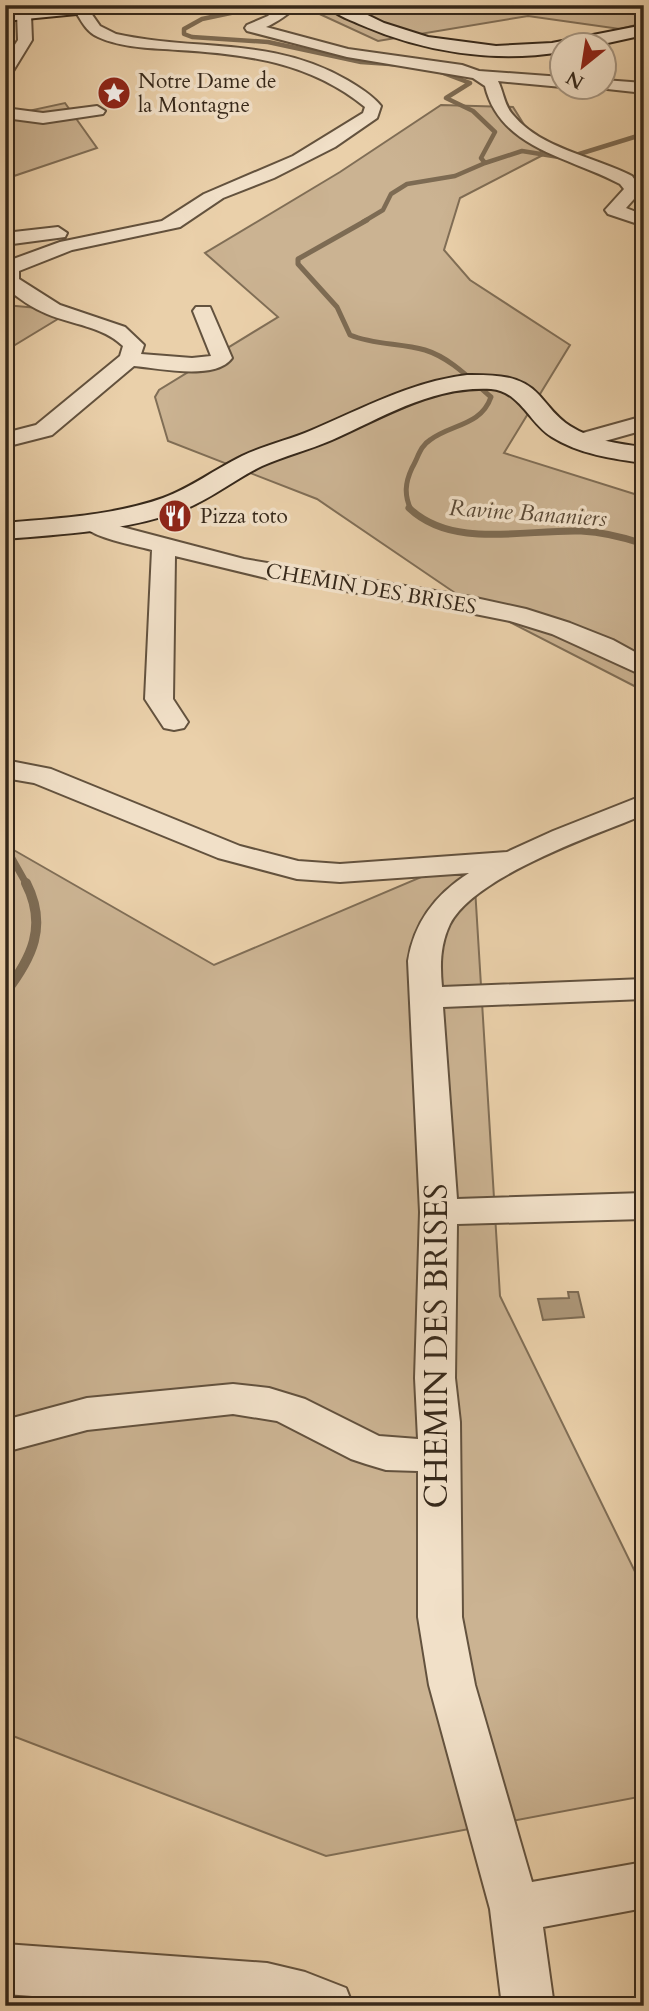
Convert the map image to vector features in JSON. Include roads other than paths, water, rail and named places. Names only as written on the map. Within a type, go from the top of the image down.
[{"type":"street","points":[[5,16],[30,10],[118,5]]},
{"type":"street","points":[[292,5],[280,10],[273,19],[252,28],[346,53],[435,65],[478,75],[548,81]]},
{"type":"street","points":[[334,5],[365,22],[401,35],[444,46],[484,50],[540,49],[644,30]]},
{"type":"street","points":[[5,440],[44,430],[129,359],[134,345],[121,331],[59,312],[34,300],[9,281],[9,268],[30,256],[62,246],[181,221],[215,195],[251,182],[330,142],[371,115],[373,106],[356,90],[313,68],[247,51],[158,44],[106,35],[95,30],[81,9]]},
{"type":"street","points":[[8,65],[25,40],[30,10]]},
{"type":"street","points":[[478,75],[492,85],[493,96],[501,112],[523,132],[550,148],[626,180],[633,190],[614,211],[644,220]]},
{"type":"street","points":[[618,86],[644,88]]},
{"type":"street","points":[[5,113],[43,118],[97,111]]},
{"type":"street","points":[[5,239],[160,220],[192,212]]},
{"type":"street","points":[[5,224],[58,225],[83,229]]},
{"type":"street","points":[[129,359],[203,365],[218,362],[222,358],[203,311]]},
{"type":"street","points":[[5,530],[92,523],[170,505],[194,495],[254,461],[320,436],[390,400],[442,386],[490,382],[517,387],[557,429],[580,441],[644,455]]},
{"type":"street","points":[[580,441],[644,423]]},
{"type":"street","name":"CHEMIN DES BRISES","points":[[92,523],[113,532],[255,569],[470,605],[533,619],[615,650],[644,668]]},
{"type":"street","points":[[166,545],[163,556],[159,699],[174,722]]},
{"type":"street","points":[[5,769],[41,775],[229,852],[297,870],[340,873],[510,861]]},
{"type":"street","name":"CHEMIN DES BRISES","points":[[528,2006],[516,1909],[452,1685],[440,1617],[439,1422],[435,1378],[439,1212],[425,998],[426,944],[440,915],[456,897],[510,861],[644,804]]},
{"type":"street","points":[[425,998],[644,989]]},
{"type":"street","points":[[439,1212],[644,1206]]},
{"type":"street","points":[[5,1436],[108,1410],[241,1399],[269,1403],[290,1410],[366,1448],[386,1454],[438,1456]]},
{"type":"street","points":[[516,1909],[644,1885]]},
{"type":"street","points":[[5,1969],[267,1988],[305,1997],[327,2006]]},
{"type":"waterway","name":"Ravine Bananiers","points":[[269,5],[202,19],[184,29],[184,34],[192,37],[268,42],[361,62],[404,65]]},
{"type":"waterway","name":"Ravine Bananiers","points":[[438,71],[470,83],[446,98],[473,111],[495,132],[481,158],[485,163]]},
{"type":"waterway","points":[[576,155],[644,134]]},
{"type":"waterway","points":[[485,163],[522,151],[559,157]]},
{"type":"waterway","name":"Ravine Bananiers","points":[[363,222],[383,210],[391,194],[407,184],[455,176],[485,163]]},
{"type":"waterway","name":"Ravine Bananiers","points":[[367,220],[298,259],[298,264],[337,307],[350,335],[368,341],[425,350],[460,370],[491,397],[480,414],[438,435],[419,452],[407,484],[406,494],[411,509]]},
{"type":"waterway","name":"Ravine Bananiers","points":[[411,509],[427,521],[468,533],[581,531],[612,535],[644,544]]},
{"type":"waterway","points":[[5,846],[26,884]]},
{"type":"waterway","points":[[5,993],[23,967],[34,941],[36,913],[26,884]]},
{"type":"place","name":"Notre Dame de la Montagne","points":[[114,93]]},
{"type":"place","name":"Pizza toto","points":[[175,516]]}]
